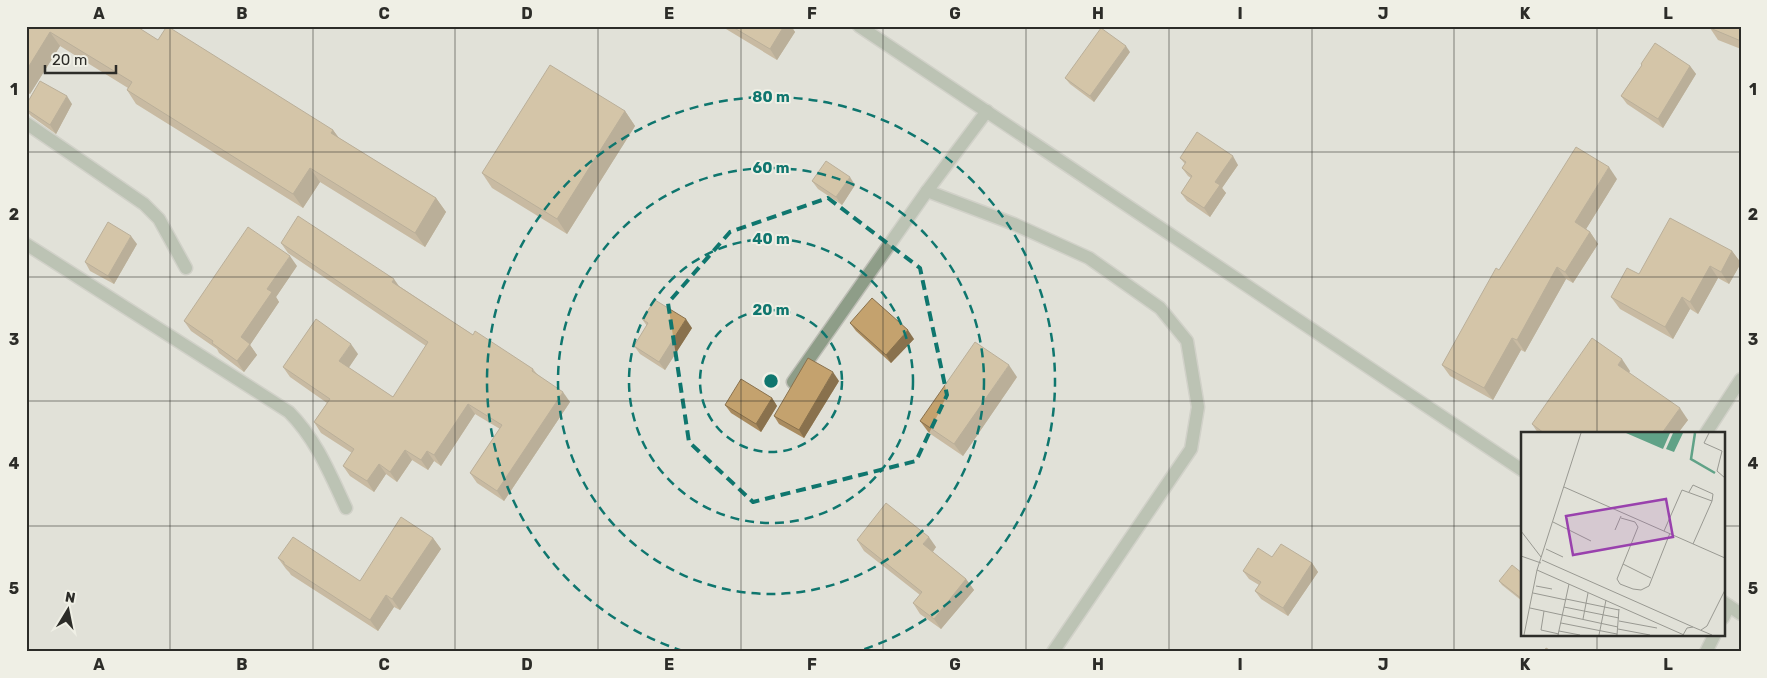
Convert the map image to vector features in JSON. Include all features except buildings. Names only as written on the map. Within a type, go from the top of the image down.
[{"type":"street","points":[[859,26],[1521,469]]},
{"type":"street","points":[[793,382],[927,191],[987,111]]},
{"type":"street","points":[[26,123],[144,204],[159,219],[186,268]]},
{"type":"street","points":[[927,191],[1014,224],[1089,258],[1160,308],[1187,341],[1198,407],[1191,449],[1053,652]]},
{"type":"street","points":[[26,244],[289,412],[302,424],[315,444],[346,508]]},
{"type":"street","points":[[1707,432],[1741,379]]},
{"type":"street","points":[[1726,604],[1741,614]]},
{"type":"street","points":[[1706,652],[1714,636]]},
{"type":"highlighted area","points":[[828,198],[920,268],[947,395],[916,461],[753,502],[689,442],[668,303],[730,232]]}]
